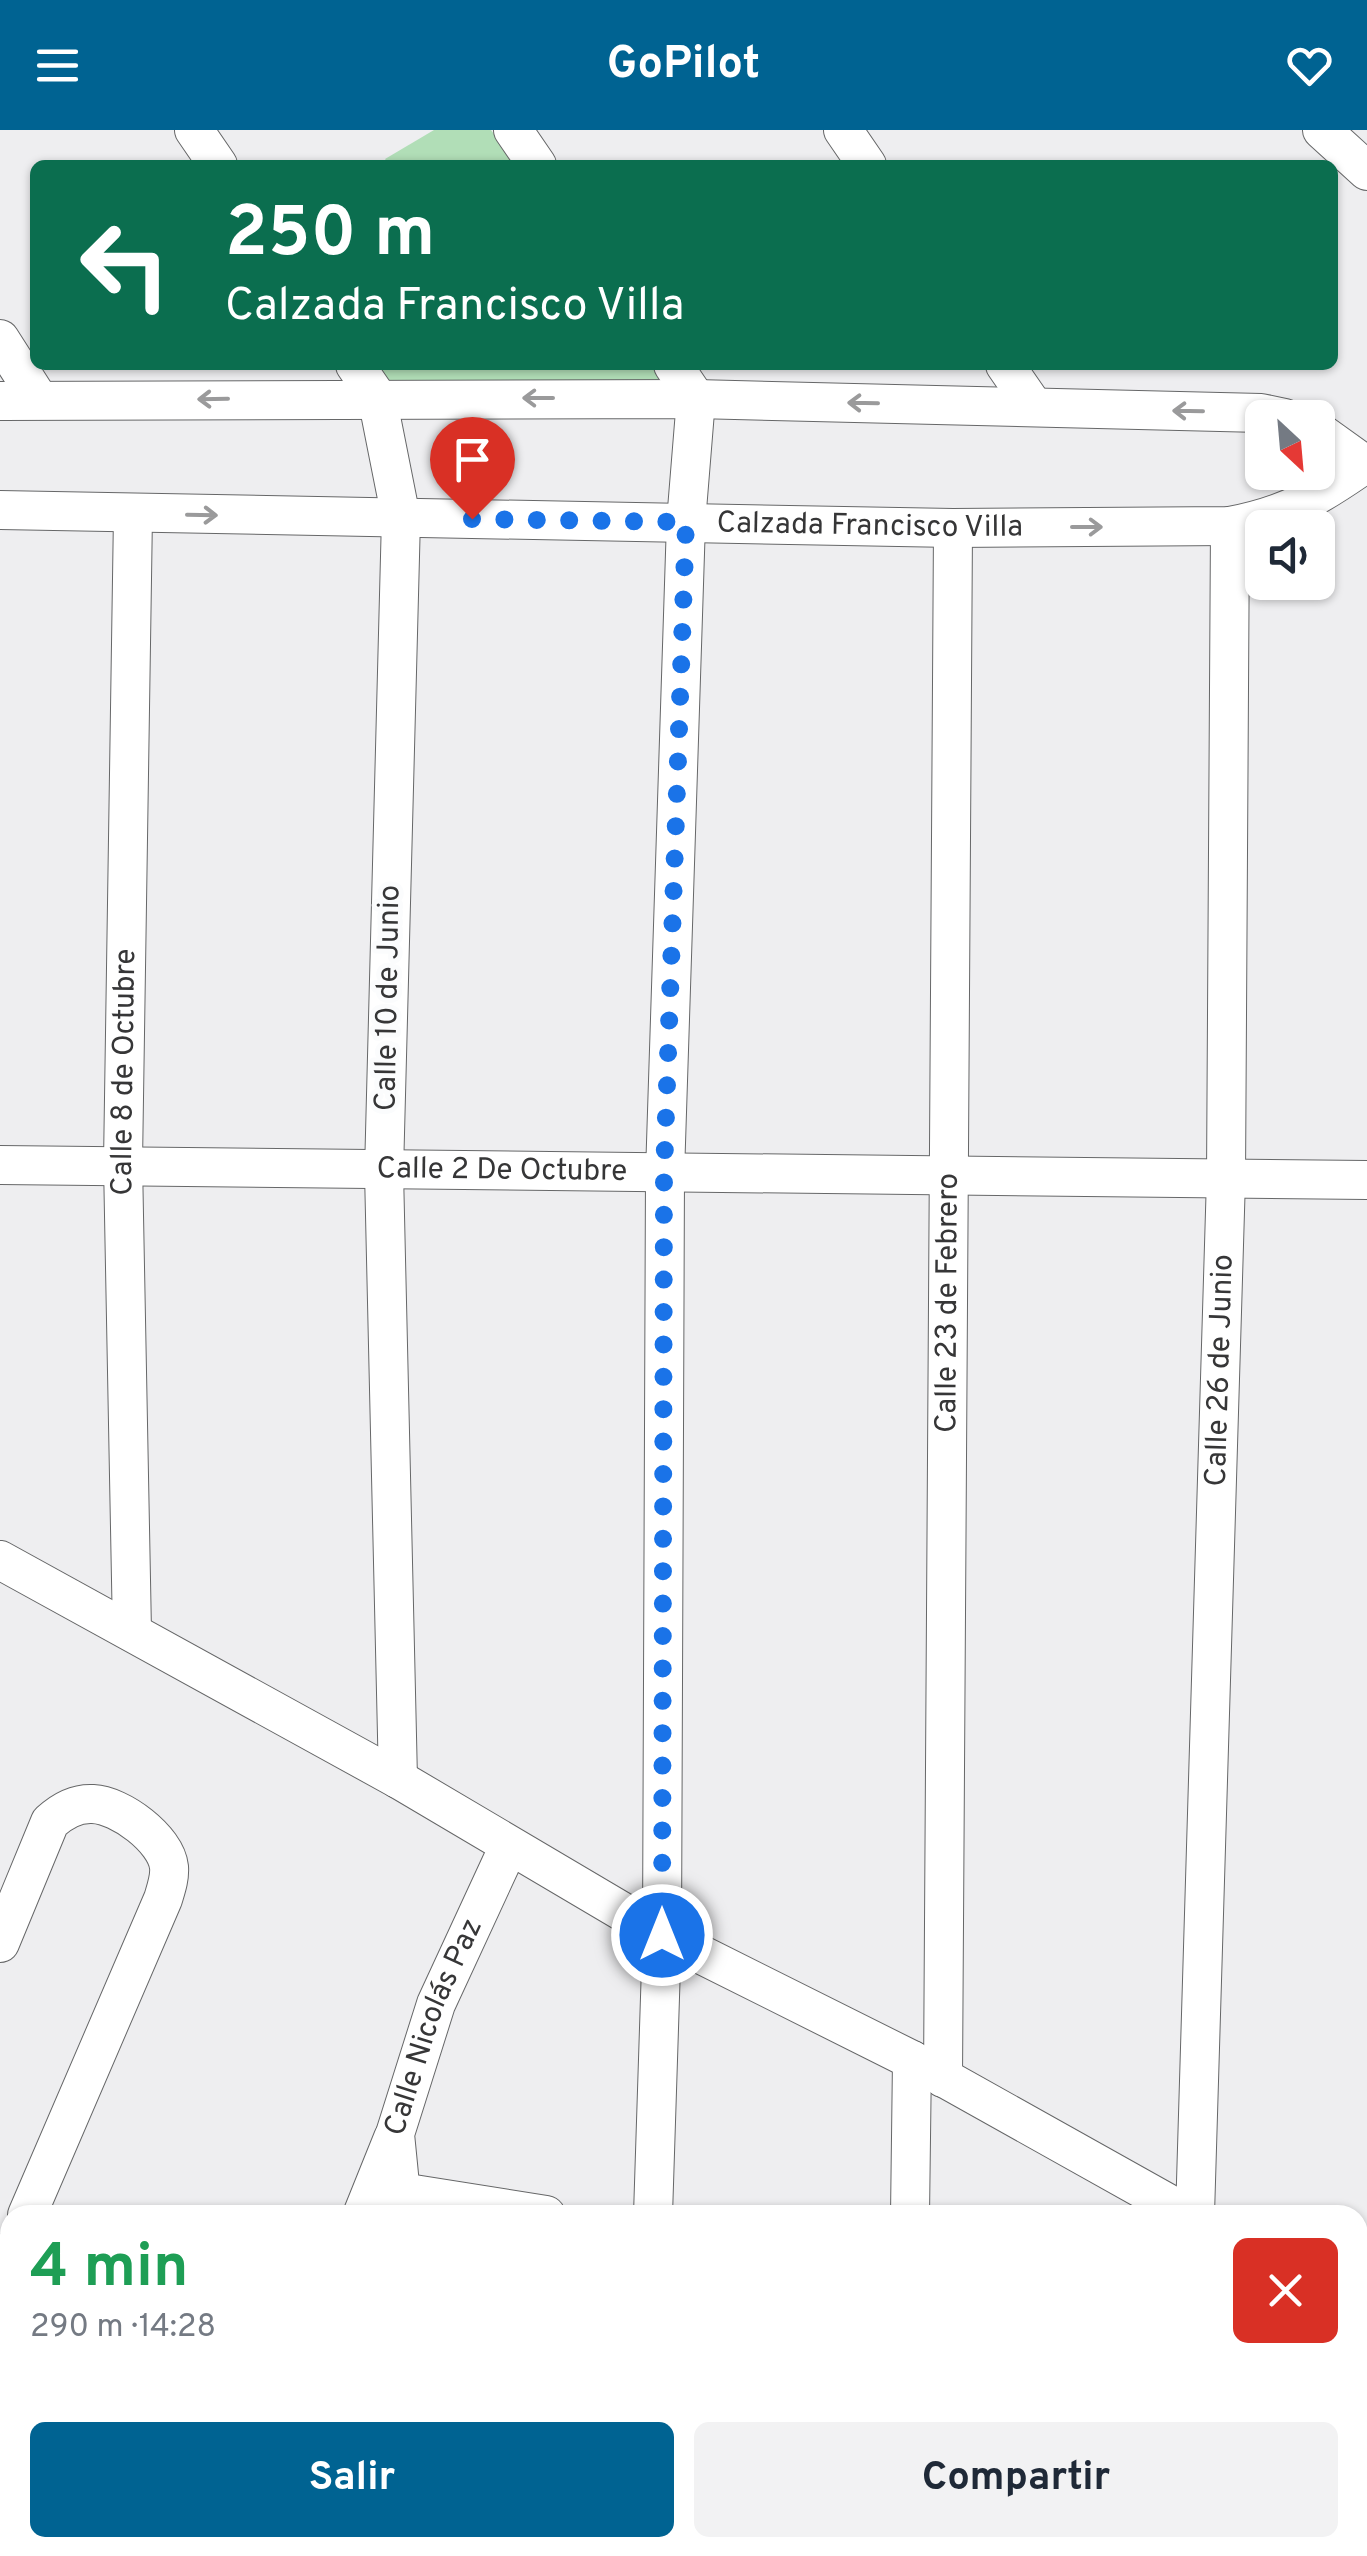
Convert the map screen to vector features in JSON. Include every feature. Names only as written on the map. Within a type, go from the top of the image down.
[{"type":"street","points":[[194,130],[215,160]]},
{"type":"street","points":[[513,130],[534,160]]},
{"type":"street","points":[[844,130],[864,160]]},
{"type":"street","points":[[1322,130],[1367,172]]},
{"type":"street","points":[[0,338],[39,400]]},
{"type":"street","points":[[358,370],[377,397]]},
{"type":"street","points":[[653,2205],[662,1935],[664,1174],[686,522],[696,399],[676,370]]},
{"type":"street","points":[[1008,370],[1034,407]]},
{"type":"street","name":"Calle 10 de Junio","points":[[377,397],[401,518],[384,1172],[398,1778]]},
{"type":"street","points":[[0,401],[696,399],[1245,413]]},
{"type":"street","name":"Calzada Francisco Villa","points":[[0,510],[953,528],[1230,526],[1272,518],[1308,504],[1365,466],[1335,444]]},
{"type":"street","name":"Calle 8 de Octubre","points":[[132,1632],[123,1164],[133,514]]},
{"type":"street","name":"Calle 26 de Junio","points":[[1192,2205],[1226,1178],[1230,526]]},
{"type":"street","name":"Calle 23 de Febrero","points":[[911,2205],[928,2069],[946,1179],[953,528]]},
{"type":"street","name":"Calle 2 De Octubre","points":[[0,1165],[946,1179],[1367,1180]]},
{"type":"street","points":[[0,1560],[398,1778],[662,1935],[928,2069],[1174,2205]]},
{"type":"street","points":[[0,1943],[50,1822],[60,1813],[89,1803],[105,1805],[156,1839],[165,1853],[169,1867],[163,1899],[31,2205]]},
{"type":"street","name":"Calle Nicolás Paz","points":[[402,2204],[394,2134],[442,1989],[509,1846]]},
{"type":"street","points":[[366,2205],[394,2134]]},
{"type":"green space","points":[[434,130],[491,130],[512,160],[386,160]]},
{"type":"green space","points":[[379,370],[661,370],[671,384],[384,387]]},
{"type":"route","points":[[472,519],[686,522],[664,1174],[662,1935]]}]
